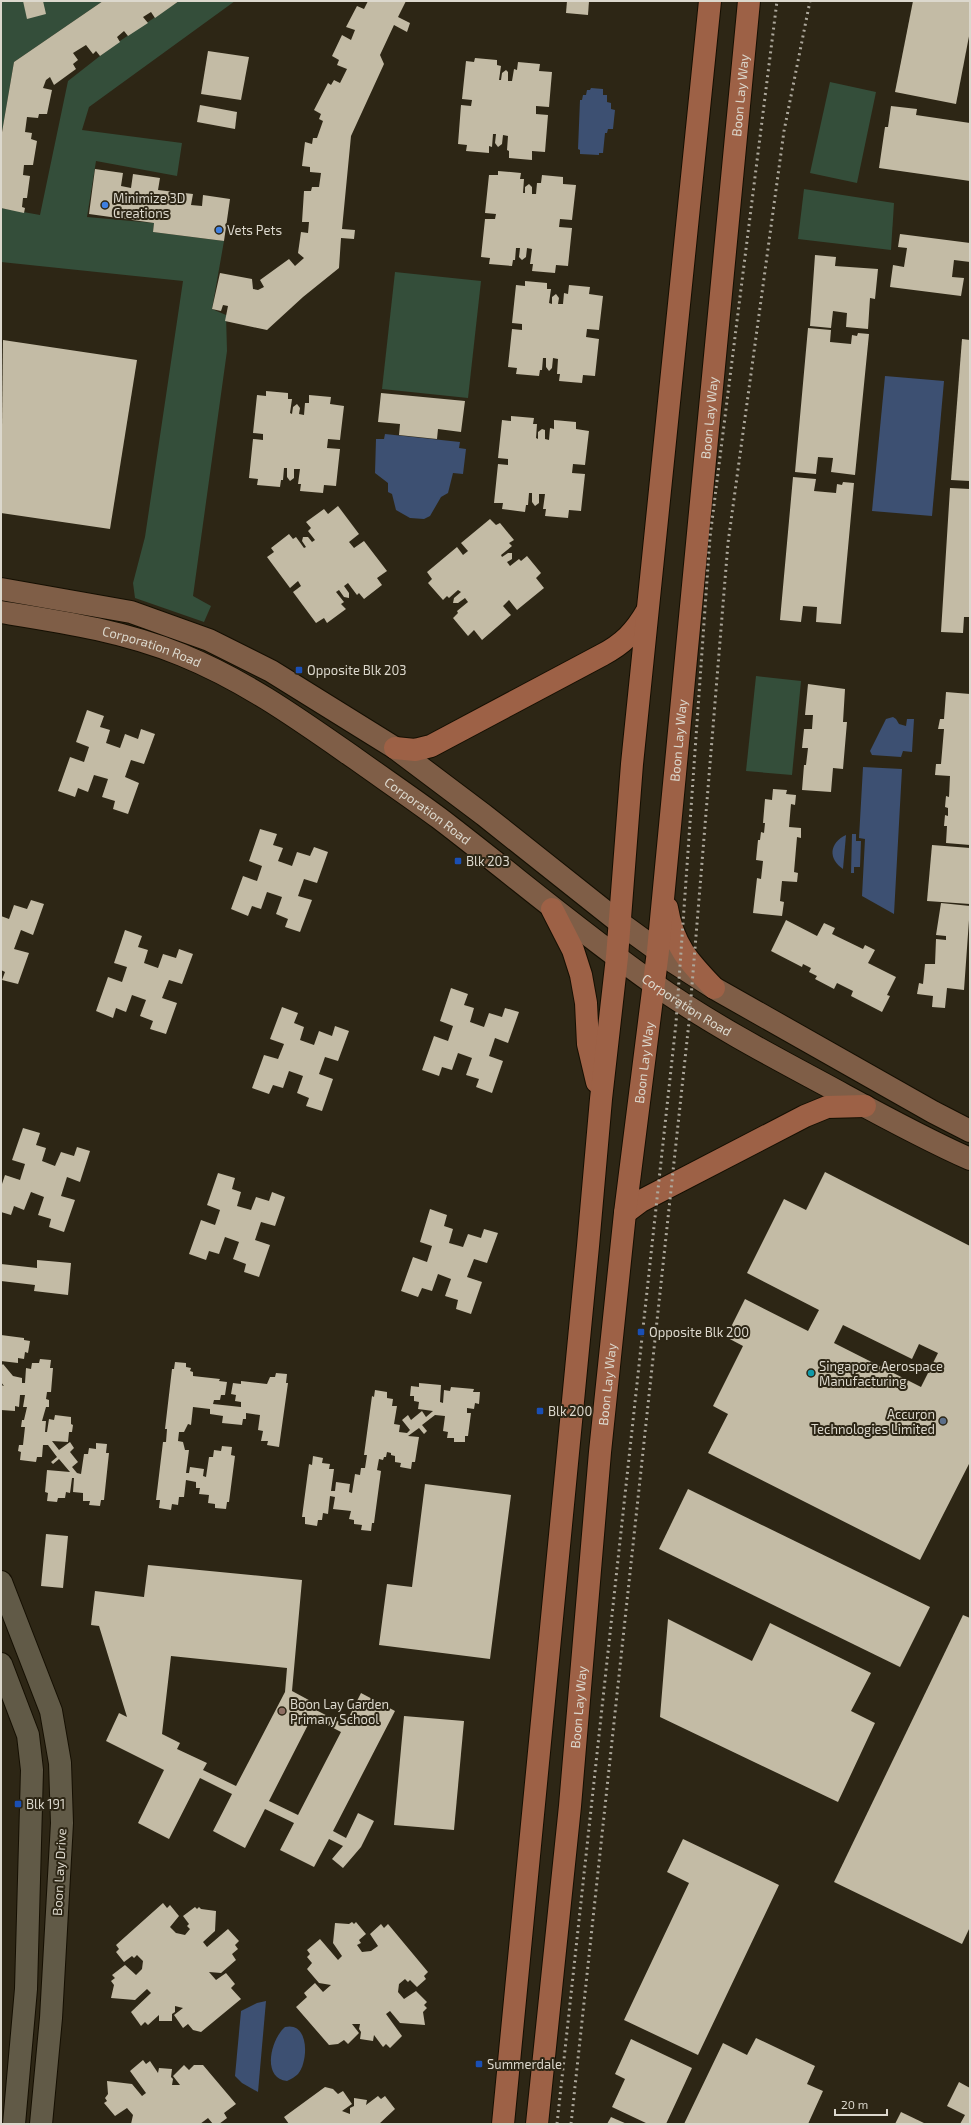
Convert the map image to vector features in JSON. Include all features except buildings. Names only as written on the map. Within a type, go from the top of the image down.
[{"type":"main road","points":[[503,2124],[601,1099],[617,957],[632,764],[710,1]]},
{"type":"main road","name":"Boon Lay Way","points":[[537,2124],[570,1806],[600,1452],[625,1213],[658,951],[749,1]]},
{"type":"main road","name":"Corporation Road","points":[[1,588],[109,607],[151,618],[209,640],[271,671],[395,748],[484,815],[620,923],[658,951],[714,988],[933,1112],[970,1131]]},
{"type":"main road","points":[[104,630],[109,607]]},
{"type":"main road","points":[[395,748],[415,750],[431,746],[619,646],[636,630],[648,609]]},
{"type":"main road","name":"Corporation Road","points":[[1,612],[88,626],[144,641],[181,654],[232,677],[288,711],[438,818],[552,909],[692,1010],[753,1046],[926,1139],[970,1159]]},
{"type":"main road","points":[[664,889],[670,925],[678,946],[690,963],[714,988]]},
{"type":"main road","points":[[552,909],[573,950],[581,975],[586,1003],[588,1044],[601,1099]]},
{"type":"main road","points":[[625,1213],[641,1201],[806,1116],[827,1107],[865,1106]]},
{"type":"street","name":"Boon Lay Drive","points":[[1,1582],[50,1711],[60,1763],[62,1823],[51,2018],[41,2124]]},
{"type":"street","points":[[1,1664],[28,1735],[32,1770],[26,1989],[14,2124]]},
{"type":"street","points":[[17,2096],[44,2096]]},
{"type":"green space","points":[[1,1],[103,1],[14,62],[1,138]]},
{"type":"green space","points":[[179,1],[235,1],[89,107],[82,130],[182,143],[177,176],[96,161],[87,217],[154,223],[153,232],[224,241],[212,309],[226,315],[227,351],[193,596],[211,606],[204,622],[135,598],[133,583],[145,537],[183,281],[1,262],[1,208],[40,215],[68,81],[114,45]]},
{"type":"green space","points":[[830,82],[876,92],[857,183],[810,173]]},
{"type":"green space","points":[[804,189],[894,203],[891,250],[798,239]]},
{"type":"green space","points":[[395,272],[481,281],[468,398],[382,389]]},
{"type":"green space","points":[[756,676],[801,681],[792,775],[746,771]]},
{"type":"water","points":[[591,88],[603,89],[603,95],[607,95],[607,102],[611,103],[611,109],[615,110],[613,129],[608,129],[607,133],[605,133],[603,153],[599,153],[599,155],[580,154],[580,150],[578,149],[580,100],[582,100],[583,95],[586,95],[587,90],[590,90]]},
{"type":"water","points":[[885,376],[944,381],[932,516],[872,511]]},
{"type":"water","points":[[385,434],[460,442],[459,448],[466,449],[463,474],[453,473],[448,493],[441,497],[430,516],[424,519],[410,518],[396,510],[392,494],[388,492],[388,483],[375,473],[376,439],[384,439]]},
{"type":"water","points":[[893,717],[899,724],[906,726],[907,719],[914,719],[912,752],[903,751],[901,757],[872,755],[870,751],[886,719]]},
{"type":"water","points":[[863,767],[902,769],[894,914],[862,896],[865,839],[859,838]]},
{"type":"water","points":[[852,834],[856,834],[856,841],[861,841],[860,867],[854,867],[854,873],[851,873]]},
{"type":"water","points":[[846,835],[843,869],[835,861],[832,851],[836,842]]},
{"type":"water","points":[[266,2001],[258,2092],[242,2083],[235,2076],[241,2011],[257,2003]]},
{"type":"water","points":[[285,2027],[293,2027],[299,2030],[305,2043],[302,2068],[298,2074],[287,2081],[279,2078],[274,2073],[271,2066],[271,2057],[276,2040]]},
{"type":"railway","points":[[557,2124],[676,1023],[710,537],[777,1]]},
{"type":"railway","points":[[571,2124],[689,1022],[728,543],[784,131],[810,1]]},
{"type":"place","name":"Minimize 3D Creations","points":[[105,205]]},
{"type":"place","name":"Vets Pets","points":[[219,230]]},
{"type":"place","name":"Opposite Blk 203","points":[[299,670]]},
{"type":"place","name":"Blk 203","points":[[458,861]]},
{"type":"place","name":"Opposite Blk 200","points":[[641,1332]]},
{"type":"place","name":"Singapore Aerospace Manufacturing","points":[[811,1373]]},
{"type":"place","name":"Blk 200","points":[[540,1411]]},
{"type":"place","name":"Accuron Technologies Limited","points":[[943,1421]]},
{"type":"place","name":"Boon Lay Garden Primary School","points":[[282,1711]]},
{"type":"place","name":"Blk 191","points":[[18,1804]]},
{"type":"place","name":"Summerdale","points":[[479,2064]]}]
